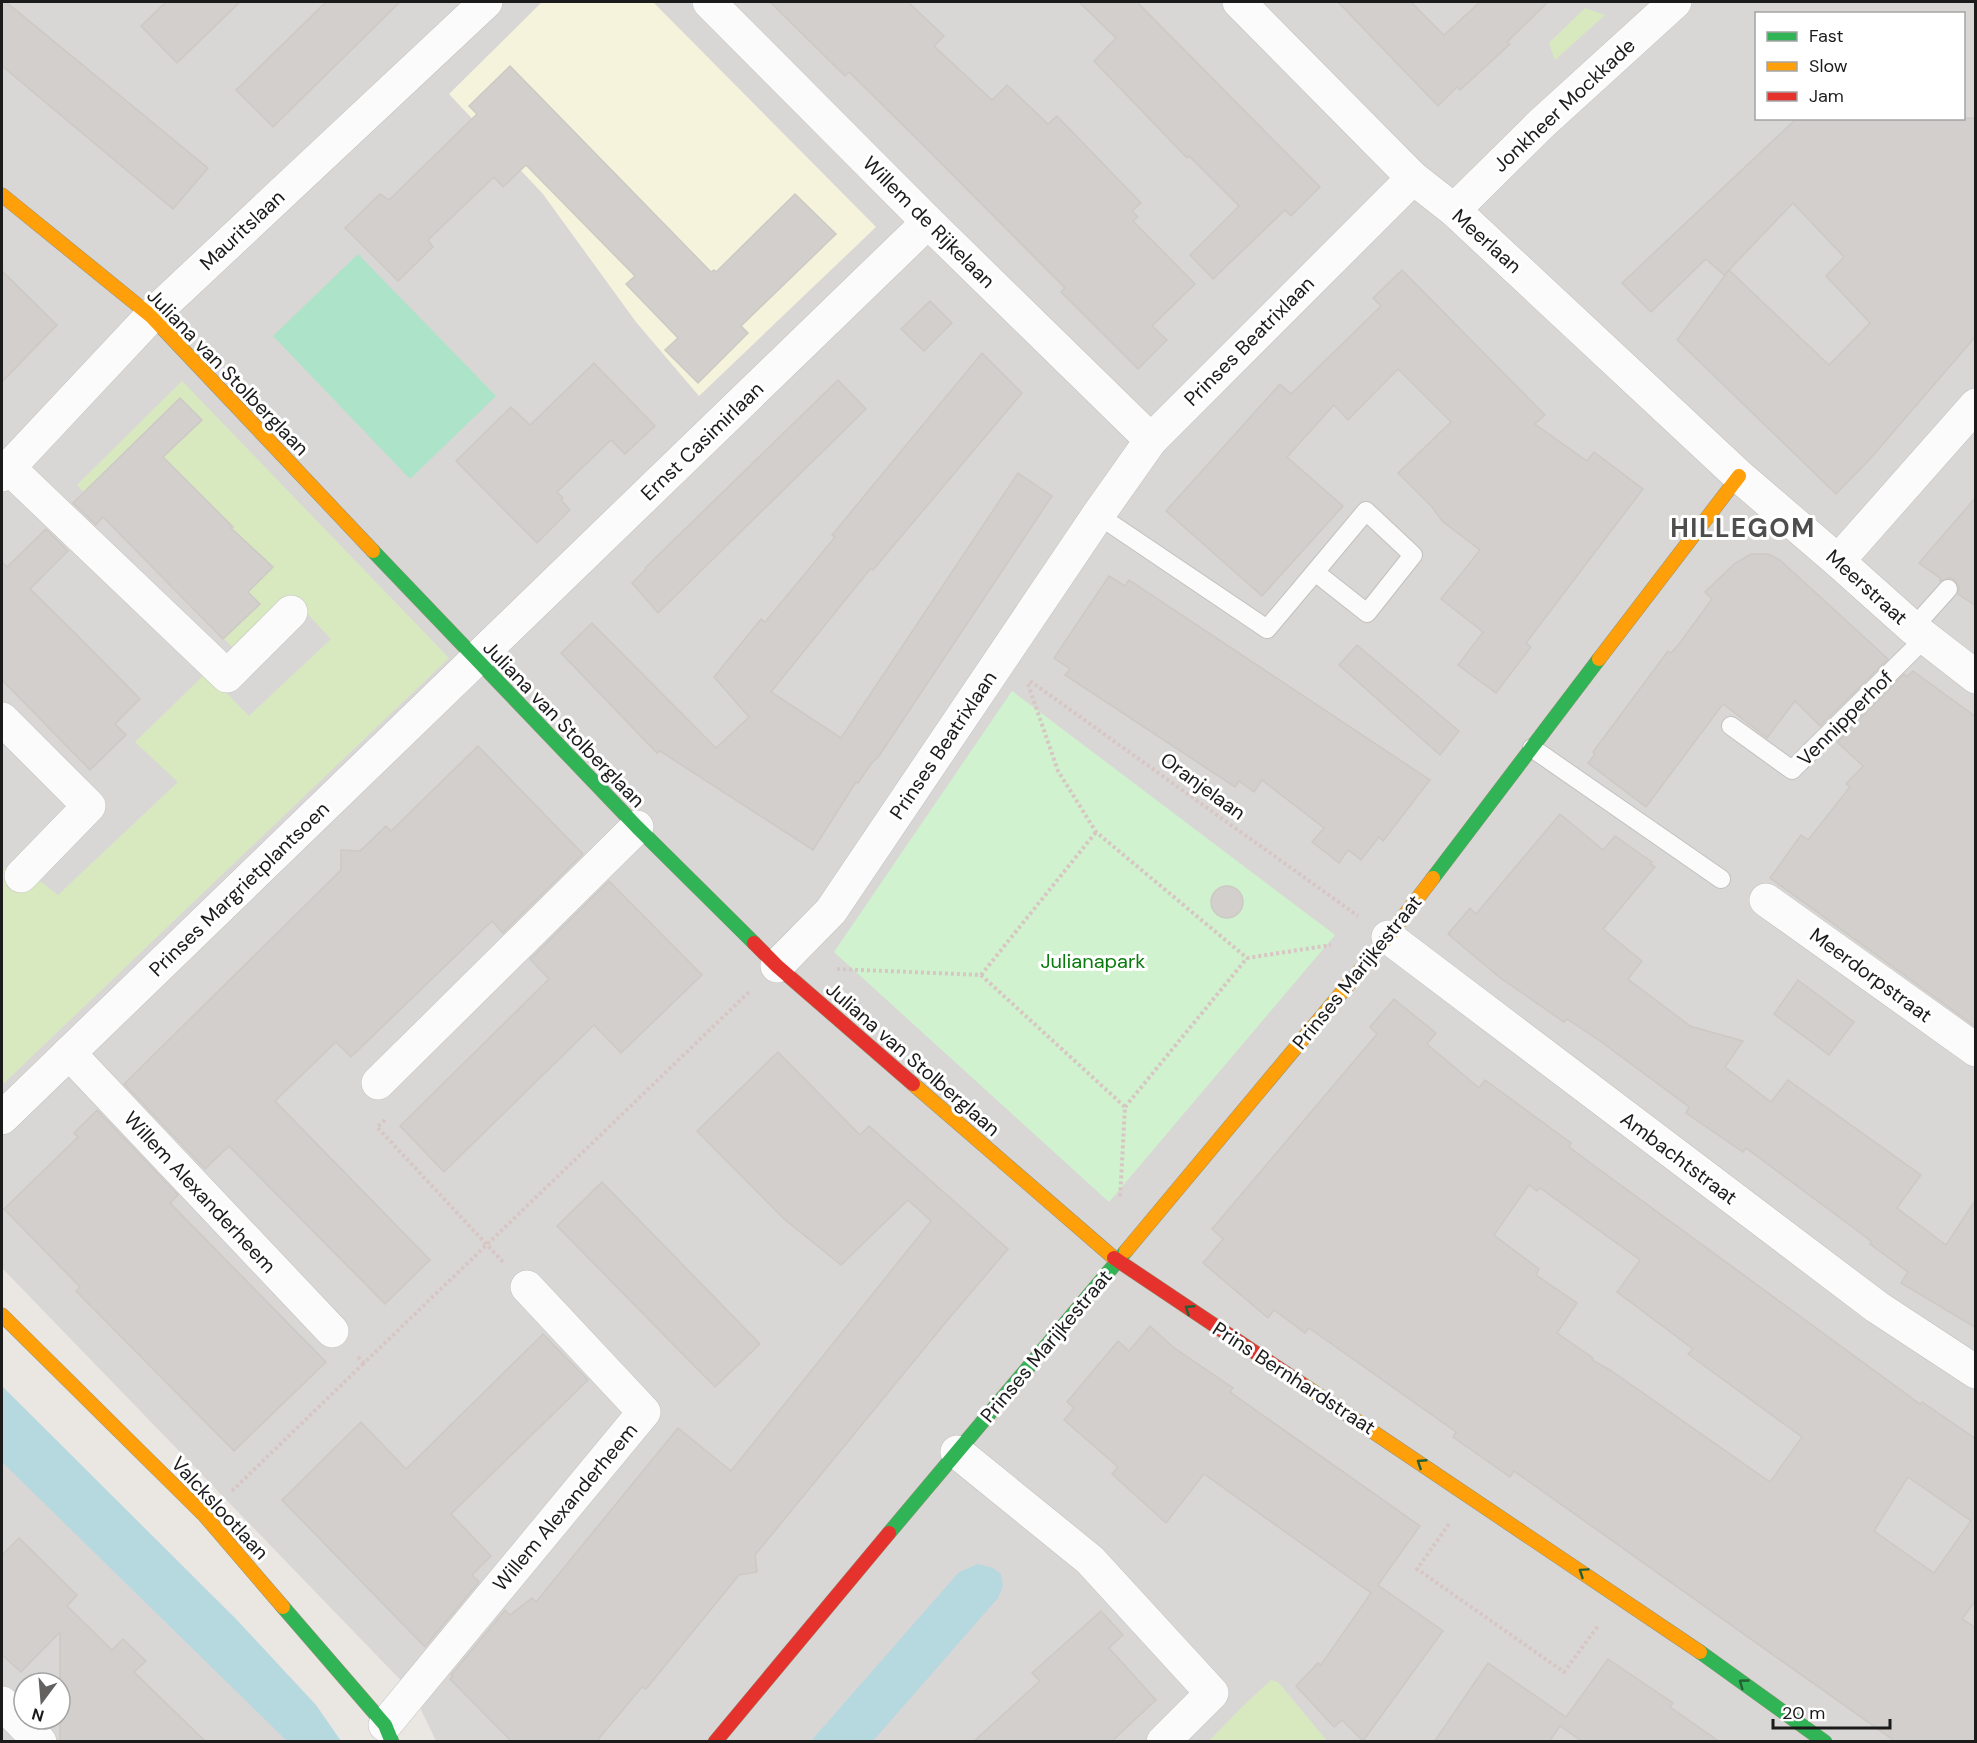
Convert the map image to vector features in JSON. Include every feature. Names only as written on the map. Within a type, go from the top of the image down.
[{"type":"street","name":"Mauritslaan","points":[[291,612],[227,676],[5,471],[151,316],[486,2]]},
{"type":"street","name":"Willem de Rijkelaan","points":[[708,2],[1151,440]]},
{"type":"street","name":"Meerlaan","points":[[1239,2],[1413,178],[1454,210],[1739,476]]},
{"type":"street","name":"Jonkheer Mockkade","points":[[1454,210],[1541,124],[1675,2]]},
{"type":"street","name":"Prinses Beatrixlaan","points":[[777,966],[831,911],[1151,440],[1413,178]]},
{"type":"street","name":"Juliana van Stolberglaan","points":[[2,195],[151,316],[475,659],[637,827],[777,966],[1117,1261]]},
{"type":"street","name":"Ernst Casimirlaan","points":[[475,659],[928,222]]},
{"type":"street","points":[[1838,561],[1976,405]]},
{"type":"street","name":"Meerstraat","points":[[1739,476],[1920,633],[1976,676]]},
{"type":"street","name":"Prinses Marijkestraat","points":[[715,1742],[1388,937],[1739,476]]},
{"type":"street","name":"Prinses Margrietplantsoen","points":[[2,1118],[475,659]]},
{"type":"street","points":[[2,719],[89,806],[21,876]]},
{"type":"street","points":[[378,1083],[637,827]]},
{"type":"street","name":"Meerdorpstraat","points":[[1766,900],[1976,1050]]},
{"type":"street","name":"Ambachtstraat","points":[[1388,937],[1877,1307],[1976,1372]]},
{"type":"street","name":"Willem Alexanderheem","points":[[69,1053],[332,1331]]},
{"type":"street","name":"Prins Bernhardstraat","points":[[1117,1261],[1620,1597],[1814,1738]]},
{"type":"street","name":"Willem Alexanderheem","points":[[389,1733],[644,1412],[527,1287]]},
{"type":"street","name":"Valckslootlaan","points":[[2,1315],[205,1516],[389,1733]]},
{"type":"street","points":[[957,1452],[1090,1560],[1212,1693],[1163,1742]]},
{"type":"street","points":[[2,1703],[40,1742]]},
{"type":"lane","points":[[1098,515],[1267,629],[1366,511],[1413,555],[1367,613],[1315,572]]},
{"type":"lane","name":"Meerstraat","points":[[1920,633],[1948,589]]},
{"type":"lane","name":"Vennipperhof","points":[[1731,726],[1792,770],[1920,633]]},
{"type":"lane","points":[[1532,748],[1721,879]]},
{"type":"path","name":"Oranjelaan","points":[[1096,832],[1058,771],[1025,677],[1388,937]]},
{"type":"path","points":[[981,975],[1096,832],[1247,958]]},
{"type":"path","points":[[1120,1202],[1125,1107],[1247,958],[1388,937]]},
{"type":"path","points":[[205,1516],[777,966]]},
{"type":"path","points":[[833,968],[981,975],[1125,1107]]},
{"type":"path","points":[[378,1083],[401,1105],[377,1127],[527,1287]]},
{"type":"path","points":[[332,1331],[364,1363]]},
{"type":"path","points":[[1470,1495],[1417,1569],[1564,1672],[1620,1597]]},
{"type":"shaded area","points":[[2,2],[1975,2],[1975,1741],[436,1741],[413,1693],[2,1268]]},
{"type":"shaded area","points":[[542,2],[653,2],[876,227],[699,396],[636,322],[543,194],[449,94]]},
{"type":"shaded area","points":[[1698,2],[1906,2],[1895,12],[1755,12],[1755,85],[1746,95],[1755,105],[1755,120],[1768,120],[1775,127],[1580,293],[1497,209],[1498,184]]},
{"type":"shaded area","points":[[1694,754],[1782,826],[1721,910],[1629,836]]},
{"type":"shaded area","points":[[2,1418],[328,1741],[2,1741]]},
{"type":"green space","points":[[1585,8],[1605,15],[1555,60],[1549,43]]},
{"type":"green space","points":[[358,254],[496,396],[410,479],[273,336]]},
{"type":"green space","points":[[182,381],[449,658],[2,1085],[2,872],[13,860],[58,895],[178,782],[135,742],[202,677],[202,668],[249,716],[331,639],[290,595],[233,648],[77,485]]},
{"type":"green space","name":"Julianapark","points":[[1012,691],[1335,935],[1109,1202],[834,952]]},
{"type":"green space","points":[[1271,1680],[1278,1682],[1327,1741],[1209,1741],[1242,1707]]},
{"type":"water","points":[[2,1386],[237,1620],[316,1705],[341,1741],[287,1741],[2,1462]]},
{"type":"water","points":[[978,1564],[993,1568],[1001,1574],[1003,1586],[998,1598],[873,1741],[811,1741],[959,1572]]},
{"type":"building","points":[[2,2],[6,2],[208,168],[173,209],[2,66]]},
{"type":"building","points":[[166,2],[240,2],[177,63],[141,26]]},
{"type":"building","points":[[326,2],[400,2],[273,127],[236,90]]},
{"type":"building","points":[[770,2],[908,2],[944,36],[934,46],[992,100],[1007,85],[1048,124],[1057,116],[1141,203],[1132,211],[1138,217],[1133,221],[1195,284],[1152,326],[1167,340],[1138,369],[1061,292],[1065,288],[920,142],[849,72],[845,76]]},
{"type":"building","points":[[1079,2],[1137,2],[1320,187],[1291,216],[1285,210],[1213,279],[1190,255],[1239,206],[1189,156],[1187,158],[1094,61],[1116,38]]},
{"type":"building","points":[[1338,2],[1411,2],[1444,35],[1480,2],[1548,2],[1507,42],[1510,44],[1460,90],[1457,87],[1438,106]]},
{"type":"building","points":[[510,66],[711,272],[714,270],[716,272],[795,194],[836,234],[741,326],[748,333],[698,383],[665,350],[678,338],[626,284],[635,276],[526,165],[503,187],[494,177],[428,240],[433,247],[398,281],[345,228],[380,194],[389,200],[477,114],[469,106]]},
{"type":"building","points":[[1965,118],[1976,118],[1976,336],[1870,459],[1836,494],[1677,340],[1729,270],[1724,275],[1706,259],[1651,312],[1622,283],[1795,120],[1965,120]],"holes":[[[1793,203],[1844,257],[1826,276],[1870,323],[1829,365],[1729,270]]]},
{"type":"building","points":[[1402,270],[1545,415],[1535,424],[1587,461],[1594,452],[1643,489],[1526,643],[1531,647],[1496,693],[1458,665],[1483,632],[1441,599],[1480,550],[1442,521],[1432,507],[1398,473],[1451,422],[1398,369],[1348,420],[1334,405],[1287,457],[1343,506],[1262,596],[1166,511],[1280,384],[1291,394],[1381,306],[1373,298]]},
{"type":"building","points":[[2,271],[57,325],[2,382]]},
{"type":"building","points":[[930,301],[952,323],[924,351],[901,329]]},
{"type":"building","points":[[982,353],[1022,393],[873,570],[871,568],[771,692],[841,738],[1018,473],[1052,496],[879,756],[858,783],[856,782],[813,850],[660,751],[657,753],[561,653],[592,623],[716,748],[749,717],[714,677],[761,619],[765,622],[799,581],[835,537],[832,535]]},
{"type":"building","points":[[594,363],[655,426],[625,454],[611,440],[557,492],[570,510],[537,543],[456,461],[511,407],[530,425]]},
{"type":"building","points":[[838,380],[866,409],[658,613],[632,583]]},
{"type":"building","points":[[180,398],[202,420],[163,457],[233,527],[231,528],[273,567],[248,592],[260,604],[223,639],[103,517],[96,525],[73,503]]},
{"type":"building","points":[[1976,497],[1976,606],[1958,594],[1959,586],[1955,580],[1950,578],[1940,581],[1940,578],[1919,563]]},
{"type":"building","points":[[46,529],[68,551],[30,589],[140,699],[115,724],[126,735],[90,770],[2,680],[2,562],[7,567]]},
{"type":"building","points":[[1751,554],[1768,554],[1780,560],[1888,659],[1820,726],[1795,701],[1767,738],[1723,704],[1646,807],[1588,763],[1595,754],[1593,752],[1668,651],[1671,653],[1679,644],[1712,599],[1705,592],[1734,564]]},
{"type":"building","points":[[1109,576],[1125,586],[1129,580],[1430,780],[1383,841],[1379,837],[1361,860],[1348,850],[1339,863],[1312,842],[1324,828],[1262,780],[1254,792],[1239,781],[1235,787],[1065,675],[1070,669],[1054,658]]},
{"type":"building","points":[[1357,645],[1459,731],[1440,755],[1339,665]]},
{"type":"building","points":[[1913,671],[1976,717],[1976,1027],[1770,878],[1801,835],[1808,840],[1850,787],[1846,784],[1863,766],[1837,742],[1904,674],[1907,677]]},
{"type":"building","points":[[478,746],[583,854],[503,933],[492,921],[351,1057],[336,1042],[275,1101],[430,1260],[385,1304],[229,1146],[205,1169],[124,1084],[341,870],[341,850],[360,851],[386,826],[391,831]]},
{"type":"building","points":[[1560,814],[1603,850],[1615,836],[1652,862],[1650,864],[1655,867],[1603,929],[1642,961],[1628,979],[1690,1026],[1743,1041],[1725,1067],[1771,1102],[1788,1080],[1921,1175],[1897,1208],[1946,1245],[1976,1199],[1976,1328],[1901,1283],[1908,1272],[1870,1244],[1871,1241],[1746,1148],[1743,1152],[1686,1113],[1689,1107],[1600,1041],[1567,1019],[1564,1022],[1499,977],[1448,934],[1470,908],[1476,914]]},
{"type":"building","points":[[609,881],[702,975],[621,1053],[594,1025],[444,1172],[400,1126],[549,979],[530,959]]},
{"type":"building","points":[[1227,886],[1238,891],[1243,902],[1238,913],[1227,918],[1216,913],[1211,902],[1216,891]]},
{"type":"building","points":[[1798,980],[1854,1022],[1829,1055],[1774,1014]]},
{"type":"building","points":[[1394,999],[1436,1033],[1427,1044],[1479,1088],[1485,1080],[1571,1143],[1569,1147],[1920,1404],[1922,1402],[1976,1439],[1976,1600],[1962,1619],[1976,1628],[1976,1742],[1896,1742],[1514,1471],[1510,1477],[1453,1437],[1456,1432],[1309,1328],[1305,1333],[1274,1310],[1268,1318],[1203,1263],[1223,1239],[1212,1229],[1377,1034],[1370,1027]],"holes":[[[1529,1185],[1537,1191],[1540,1188],[1640,1260],[1617,1292],[1693,1349],[1688,1354],[1802,1437],[1770,1482],[1610,1370],[1592,1360],[1593,1358],[1557,1333],[1577,1303],[1536,1275],[1539,1269],[1494,1235]],[[1908,1477],[1971,1521],[1934,1573],[1874,1531]]]},
{"type":"building","points":[[778,1052],[860,1135],[869,1126],[1008,1249],[755,1555],[757,1572],[739,1575],[646,1689],[642,1687],[596,1742],[512,1742],[450,1679],[453,1676],[451,1675],[505,1610],[510,1615],[532,1598],[536,1602],[678,1428],[731,1471],[931,1221],[908,1200],[841,1265],[784,1219],[697,1131]]},
{"type":"building","points":[[97,1110],[178,1195],[170,1203],[326,1362],[234,1451],[76,1291],[80,1287],[4,1209],[78,1137],[74,1133]]},
{"type":"building","points":[[602,1182],[760,1344],[715,1387],[557,1226]]},
{"type":"building","points":[[1150,1326],[1173,1347],[1233,1388],[1230,1392],[1420,1526],[1378,1585],[1443,1631],[1363,1741],[1342,1720],[1334,1727],[1296,1686],[1318,1663],[1321,1665],[1371,1593],[1204,1474],[1166,1523],[1112,1474],[1118,1467],[1064,1420],[1074,1408],[1067,1402],[1118,1341],[1129,1351]]},
{"type":"building","points":[[543,1334],[588,1380],[451,1514],[491,1556],[472,1575],[479,1582],[425,1647],[282,1500],[361,1422],[406,1469]]},
{"type":"building","points":[[19,1538],[77,1595],[67,1606],[112,1650],[123,1639],[146,1661],[134,1672],[206,1742],[60,1742],[60,1731],[72,1731],[72,1671],[60,1671],[60,1632],[22,1671],[2,1655],[2,1555]]},
{"type":"building","points":[[1101,1611],[1123,1635],[1109,1648],[1156,1700],[1111,1742],[973,1742],[1040,1681],[1032,1673]]},
{"type":"building","points":[[1608,1659],[1673,1703],[1670,1707],[1720,1742],[1583,1742],[1560,1726],[1549,1742],[1434,1742],[1488,1663],[1566,1717]]},
{"type":"traffic: fast","points":[[373,551],[637,827],[754,943]]},
{"type":"traffic: fast","points":[[1433,878],[1599,659]]},
{"type":"traffic: fast","points":[[889,1533],[1126,1251]]},
{"type":"traffic: fast","points":[[283,1607],[385,1725],[392,1742]]},
{"type":"traffic: fast","points":[[1700,1652],[1825,1742]]},
{"type":"traffic: slow","points":[[2,195],[151,316],[373,551]]},
{"type":"traffic: slow","points":[[1599,659],[1739,476]]},
{"type":"traffic: slow","points":[[1126,1251],[1388,937],[1433,878]]},
{"type":"traffic: slow","points":[[913,1084],[1114,1258]]},
{"type":"traffic: slow","points":[[2,1315],[205,1516],[283,1607]]},
{"type":"traffic: slow","points":[[1302,1384],[1700,1652]]},
{"type":"traffic: jam","points":[[754,943],[777,966],[913,1084]]},
{"type":"traffic: jam","points":[[1114,1258],[1302,1384]]},
{"type":"traffic: jam","points":[[715,1742],[889,1533]]},
{"type":"district","name":"HILLEGOM","points":[[1743,528]]}]
